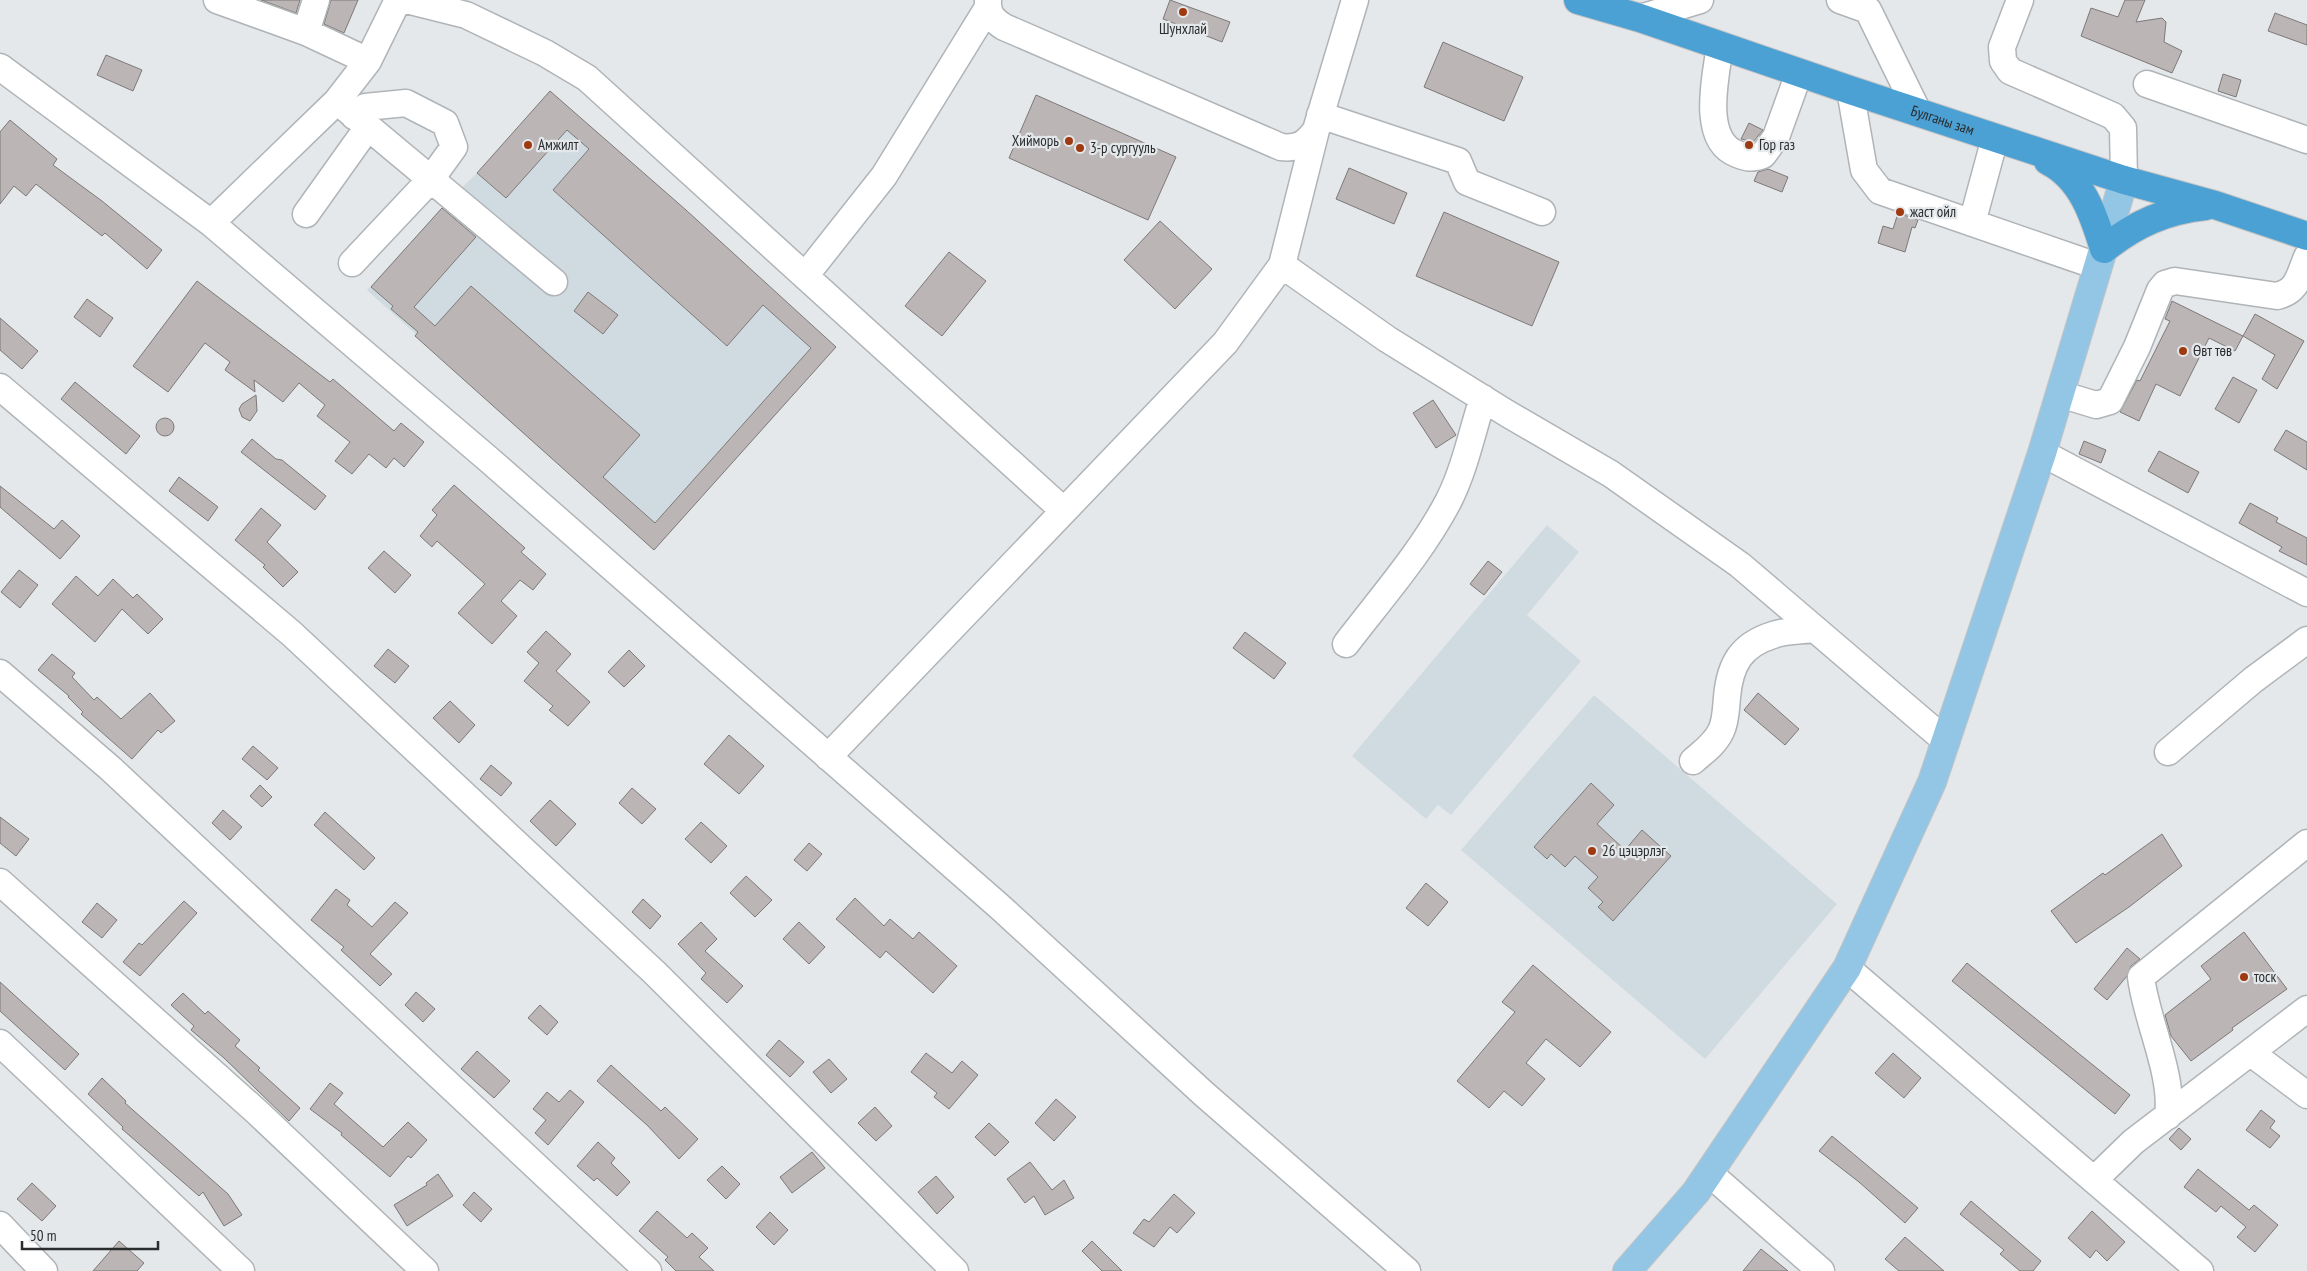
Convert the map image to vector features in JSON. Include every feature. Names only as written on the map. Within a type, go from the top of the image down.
[{"type":"highway","name":"Булганы зам","points":[[1590,2],[1995,138],[2124,180],[2215,204],[2307,236]]},
{"type":"highway","points":[[1995,138],[2051,162],[2079,188],[2094,218],[2101,258]]},
{"type":"highway","points":[[2101,258],[2126,231],[2154,217],[2184,208],[2215,204]]},
{"type":"main road","points":[[1627,1271],[1696,1192],[1847,968],[1932,782],[2042,453],[2124,180]]},
{"type":"street","points":[[218,0],[306,32],[368,61]]},
{"type":"street","points":[[306,32],[316,0]]},
{"type":"street","points":[[306,214],[353,115],[368,61],[398,0]]},
{"type":"street","points":[[406,0],[466,15],[545,53],[587,78],[1064,512]]},
{"type":"street","points":[[828,757],[1225,344],[1282,265],[1318,122],[1355,0]]},
{"type":"street","points":[[1640,18],[1700,0]]},
{"type":"street","points":[[1840,0],[1868,10],[1918,112]]},
{"type":"street","points":[[2020,0],[2002,47],[2003,60],[2010,71],[2113,116],[2123,128],[2124,180]]},
{"type":"street","points":[[805,276],[884,176],[988,4]]},
{"type":"street","points":[[988,4],[994,21],[1009,30],[1281,147],[1296,148],[1308,140],[1318,122]]},
{"type":"street","points":[[1720,46],[1712,106],[1718,135],[1721,143],[1731,152],[1748,159],[1763,155],[1776,137],[1799,72]]},
{"type":"street","points":[[0,67],[211,223],[487,458],[1000,907],[1204,1094],[1407,1271]]},
{"type":"street","points":[[2147,84],[2307,140]]},
{"type":"street","points":[[1850,90],[1864,170],[1880,191],[1972,223],[2101,258]]},
{"type":"street","points":[[211,223],[365,107],[406,103],[445,123],[454,147],[431,179],[352,263]]},
{"type":"street","points":[[353,115],[554,282]]},
{"type":"street","points":[[1318,122],[1458,161],[1467,182],[1542,212]]},
{"type":"street","points":[[1972,223],[1995,138]]},
{"type":"street","points":[[2060,394],[2096,405],[2110,401],[2137,347],[2160,290],[2165,284],[2175,281],[2277,296],[2301,294],[2307,257]]},
{"type":"street","points":[[1282,265],[1387,339],[1611,474],[1740,565],[1946,740]]},
{"type":"street","points":[[0,387],[292,634],[655,973],[954,1271]]},
{"type":"street","points":[[1346,644],[1429,534],[1449,500],[1460,476],[1483,398]]},
{"type":"street","points":[[2042,453],[2307,593]]},
{"type":"street","points":[[1692,761],[1709,748],[1721,730],[1726,712],[1728,680],[1738,656],[1756,643],[1774,634],[1815,629]]},
{"type":"street","points":[[2168,752],[2253,680],[2307,640]]},
{"type":"street","points":[[0,673],[111,769],[648,1271]]},
{"type":"street","points":[[2168,1116],[2170,1103],[2143,993],[2141,977],[2307,843]]},
{"type":"street","points":[[0,882],[257,1112],[425,1271]]},
{"type":"street","points":[[1847,968],[2200,1271]]},
{"type":"street","points":[[2095,1179],[2133,1142],[2307,1009]]},
{"type":"street","points":[[0,1043],[242,1271]]},
{"type":"street","points":[[2251,1053],[2307,1095]]},
{"type":"street","points":[[1709,1173],[1821,1271]]},
{"type":"street","points":[[0,1225],[44,1271]]},
{"type":"shaded area","points":[[550,91],[836,347],[654,550],[367,290],[445,204],[477,173]]},
{"type":"shaded area","points":[[1547,525],[1579,552],[1527,615],[1581,661],[1451,815],[1438,805],[1426,819],[1352,756]]},
{"type":"shaded area","points":[[1594,695],[1837,904],[1705,1059],[1461,850]]},
{"type":"building","points":[[261,0],[300,0],[296,13]]},
{"type":"building","points":[[331,0],[358,0],[344,33],[324,24]]},
{"type":"building","points":[[1170,0],[1230,22],[1222,42],[1163,19]]},
{"type":"building","points":[[2125,0],[2145,0],[2136,22],[2162,18],[2166,22],[2164,42],[2182,51],[2172,73],[2081,36],[2091,8],[2118,17]]},
{"type":"building","points":[[2275,13],[2307,25],[2307,45],[2268,31]]},
{"type":"building","points":[[1443,42],[1523,77],[1504,121],[1424,87]]},
{"type":"building","points":[[106,55],[142,70],[133,91],[97,75]]},
{"type":"building","points":[[2223,74],[2241,80],[2236,97],[2218,91]]},
{"type":"building","points":[[550,91],[686,210],[836,347],[654,550],[415,336],[418,332],[391,309],[393,306],[371,287],[442,208],[476,237],[414,307],[435,326],[471,286],[640,435],[603,477],[655,523],[811,348],[763,305],[727,346],[553,190],[589,149],[567,130],[506,198],[477,173]]},
{"type":"building","points":[[1036,95],[1176,157],[1148,220],[1009,158]]},
{"type":"building","points":[[10,120],[57,159],[53,165],[102,201],[162,250],[147,269],[105,233],[102,236],[36,184],[26,196],[14,186],[0,204],[0,132]]},
{"type":"building","points":[[1749,123],[1763,130],[1753,142],[1741,139]]},
{"type":"building","points":[[1349,168],[1407,193],[1394,224],[1336,199]]},
{"type":"building","points":[[1768,169],[1788,177],[1782,192],[1754,181],[1758,172]]},
{"type":"building","points":[[1444,212],[1559,262],[1532,326],[1416,276]]},
{"type":"building","points":[[1898,213],[1918,220],[1915,228],[1912,227],[1905,252],[1878,243],[1883,226],[1893,229]]},
{"type":"building","points":[[1160,221],[1212,269],[1175,309],[1124,260]]},
{"type":"building","points":[[949,252],[986,281],[942,336],[905,306]]},
{"type":"building","points":[[197,281],[330,382],[333,379],[394,431],[401,423],[424,442],[404,467],[394,458],[386,468],[369,454],[352,474],[335,461],[350,442],[317,416],[325,405],[299,383],[283,402],[254,380],[255,392],[225,370],[230,362],[205,343],[168,392],[133,366]]},
{"type":"building","points":[[588,292],[618,315],[603,334],[574,311]]},
{"type":"building","points":[[87,299],[113,318],[100,337],[74,317]]},
{"type":"building","points":[[2172,301],[2243,336],[2235,351],[2209,338],[2180,396],[2156,384],[2139,421],[2120,412],[2137,380],[2140,381],[2170,321],[2165,319]]},
{"type":"building","points":[[2255,314],[2304,341],[2277,389],[2262,379],[2275,355],[2243,336]]},
{"type":"building","points":[[0,318],[38,351],[22,369],[0,350]]},
{"type":"building","points":[[2233,377],[2257,390],[2239,423],[2215,409]]},
{"type":"building","points":[[75,382],[140,436],[126,454],[61,399]]},
{"type":"building","points":[[256,395],[257,411],[250,421],[242,417],[239,409],[242,404]]},
{"type":"building","points":[[1433,400],[1456,435],[1436,448],[1413,413]]},
{"type":"building","points":[[165,418],[171,421],[174,427],[171,433],[165,436],[159,433],[156,427],[159,421]]},
{"type":"building","points":[[2286,430],[2307,442],[2307,470],[2274,450]]},
{"type":"building","points":[[252,439],[276,459],[282,460],[326,496],[315,510],[241,452]]},
{"type":"building","points":[[2084,441],[2106,450],[2101,463],[2079,454]]},
{"type":"building","points":[[2159,451],[2199,472],[2188,493],[2148,471]]},
{"type":"building","points":[[179,477],[218,507],[208,521],[169,491]]},
{"type":"building","points":[[454,485],[525,548],[521,552],[546,574],[533,590],[520,580],[501,601],[517,616],[492,644],[458,613],[485,584],[437,541],[432,547],[420,536],[437,515],[432,510]]},
{"type":"building","points":[[0,486],[54,529],[62,520],[80,536],[60,559],[0,507]]},
{"type":"building","points":[[2250,503],[2278,518],[2276,522],[2307,538],[2307,565],[2279,551],[2282,547],[2239,523]]},
{"type":"building","points":[[261,508],[281,525],[267,542],[298,572],[283,587],[263,567],[265,565],[235,540]]},
{"type":"building","points":[[384,551],[411,575],[395,593],[368,568]]},
{"type":"building","points":[[1488,561],[1502,572],[1484,595],[1470,584]]},
{"type":"building","points":[[19,570],[38,585],[20,608],[1,592]]},
{"type":"building","points":[[76,576],[98,596],[113,579],[133,598],[137,594],[163,619],[148,634],[122,609],[95,642],[52,604]]},
{"type":"building","points":[[546,631],[571,654],[556,671],[590,702],[568,726],[549,710],[553,706],[524,681],[539,663],[527,652]]},
{"type":"building","points":[[1245,632],[1286,663],[1274,679],[1233,648]]},
{"type":"building","points":[[388,649],[409,666],[395,683],[374,666]]},
{"type":"building","points":[[629,650],[645,666],[624,687],[608,672]]},
{"type":"building","points":[[52,654],[75,673],[72,677],[94,700],[97,697],[121,719],[150,693],[175,721],[161,733],[158,730],[132,759],[81,714],[83,712],[69,696],[38,670]]},
{"type":"building","points":[[1758,693],[1799,729],[1785,745],[1744,710]]},
{"type":"building","points":[[450,701],[475,725],[459,743],[433,718]]},
{"type":"building","points":[[729,735],[764,766],[739,794],[704,764]]},
{"type":"building","points":[[253,746],[278,768],[267,780],[242,759]]},
{"type":"building","points":[[491,765],[512,783],[501,796],[480,779]]},
{"type":"building","points":[[1591,783],[1614,805],[1597,824],[1625,850],[1642,830],[1671,856],[1613,921],[1598,907],[1603,902],[1588,888],[1598,877],[1575,856],[1565,867],[1551,854],[1547,859],[1534,847]]},
{"type":"building","points":[[260,785],[272,797],[262,807],[250,796]]},
{"type":"building","points":[[632,788],[656,809],[642,824],[619,803]]},
{"type":"building","points":[[550,800],[576,824],[556,846],[530,821]]},
{"type":"building","points":[[223,810],[242,827],[230,840],[212,823]]},
{"type":"building","points":[[325,812],[375,858],[364,870],[314,825]]},
{"type":"building","points":[[0,817],[29,839],[16,856],[0,843]]},
{"type":"building","points":[[701,822],[727,846],[711,863],[685,839]]},
{"type":"building","points":[[2162,834],[2182,866],[2129,907],[2076,943],[2051,911],[2103,873],[2105,875]]},
{"type":"building","points":[[809,843],[822,854],[807,871],[794,860]]},
{"type":"building","points":[[746,876],[772,900],[755,917],[730,893]]},
{"type":"building","points":[[1426,883],[1448,902],[1428,926],[1406,908]]},
{"type":"building","points":[[336,889],[350,900],[347,905],[372,927],[395,902],[408,913],[370,954],[392,974],[380,986],[341,950],[344,947],[311,920]]},
{"type":"building","points":[[855,898],[884,926],[890,919],[913,939],[919,932],[957,966],[933,993],[886,951],[880,958],[836,919]]},
{"type":"building","points":[[643,899],[661,916],[650,929],[632,912]]},
{"type":"building","points":[[184,901],[197,913],[140,976],[123,962],[139,943],[142,945]]},
{"type":"building","points":[[97,903],[117,920],[102,938],[82,922]]},
{"type":"building","points":[[701,922],[717,939],[705,951],[743,986],[727,1003],[701,979],[706,973],[678,944]]},
{"type":"building","points":[[799,922],[825,947],[809,964],[783,939]]},
{"type":"building","points":[[2244,932],[2287,989],[2232,1028],[2233,1030],[2191,1061],[2171,1036],[2165,1015],[2211,979],[2201,966]]},
{"type":"building","points":[[2127,948],[2140,959],[2131,966],[2127,976],[2107,1000],[2094,989]]},
{"type":"building","points":[[1967,963],[2130,1095],[2115,1114],[1952,981]]},
{"type":"building","points":[[1533,965],[1611,1032],[1580,1067],[1546,1039],[1526,1063],[1545,1079],[1522,1106],[1504,1091],[1489,1108],[1457,1081],[1515,1012],[1502,1002]]},
{"type":"building","points":[[0,982],[79,1054],[65,1070],[0,1011]]},
{"type":"building","points":[[416,992],[435,1009],[423,1022],[405,1005]]},
{"type":"building","points":[[183,993],[205,1014],[208,1011],[240,1040],[235,1046],[300,1108],[289,1121],[224,1058],[191,1030],[194,1026],[171,1005]]},
{"type":"building","points":[[540,1005],[558,1022],[547,1035],[528,1018]]},
{"type":"building","points":[[779,1040],[804,1062],[790,1077],[766,1055]]},
{"type":"building","points":[[477,1051],[510,1081],[494,1098],[461,1069]]},
{"type":"building","points":[[926,1053],[952,1073],[962,1061],[978,1075],[949,1109],[934,1097],[937,1093],[911,1072]]},
{"type":"building","points":[[1893,1053],[1921,1078],[1904,1098],[1875,1073]]},
{"type":"building","points":[[829,1059],[847,1079],[831,1093],[813,1072]]},
{"type":"building","points":[[611,1065],[661,1111],[665,1107],[698,1139],[679,1159],[647,1125],[597,1081]]},
{"type":"building","points":[[102,1078],[126,1101],[125,1103],[228,1194],[242,1215],[224,1226],[203,1192],[199,1196],[122,1129],[123,1127],[88,1094]]},
{"type":"building","points":[[330,1083],[343,1093],[334,1104],[383,1147],[408,1122],[427,1140],[411,1158],[408,1156],[390,1177],[341,1135],[342,1133],[310,1109]]},
{"type":"building","points":[[570,1090],[584,1102],[548,1145],[535,1133],[546,1120],[533,1109],[547,1092],[559,1102]]},
{"type":"building","points":[[1056,1099],[1076,1117],[1054,1141],[1035,1123]]},
{"type":"building","points":[[875,1107],[892,1126],[876,1141],[858,1123]]},
{"type":"building","points":[[2261,1110],[2275,1121],[2270,1128],[2280,1136],[2270,1148],[2246,1130]]},
{"type":"building","points":[[989,1123],[1009,1142],[995,1156],[975,1137]]},
{"type":"building","points":[[2179,1128],[2191,1139],[2181,1150],[2169,1139]]},
{"type":"building","points":[[1832,1136],[1918,1208],[1905,1223],[1859,1182],[1819,1151]]},
{"type":"building","points":[[598,1142],[615,1158],[611,1163],[630,1182],[617,1196],[597,1178],[594,1181],[577,1166]]},
{"type":"building","points":[[812,1152],[825,1168],[792,1193],[780,1177]]},
{"type":"building","points":[[1030,1162],[1052,1190],[1064,1180],[1074,1198],[1045,1215],[1034,1196],[1025,1203],[1007,1179]]},
{"type":"building","points":[[722,1166],[740,1184],[726,1199],[707,1180]]},
{"type":"building","points":[[2198,1169],[2249,1210],[2254,1205],[2278,1225],[2255,1252],[2237,1237],[2246,1227],[2221,1206],[2216,1212],[2184,1187]]},
{"type":"building","points":[[438,1174],[453,1196],[407,1226],[394,1205],[427,1185],[426,1183]]},
{"type":"building","points":[[936,1176],[954,1197],[937,1214],[918,1192]]},
{"type":"building","points":[[32,1183],[56,1206],[42,1221],[17,1199]]},
{"type":"building","points":[[474,1192],[492,1209],[481,1222],[463,1205]]},
{"type":"building","points":[[1174,1194],[1195,1213],[1177,1233],[1170,1227],[1154,1247],[1133,1233],[1144,1219],[1149,1222]]},
{"type":"building","points":[[1971,1201],[2041,1261],[2033,1271],[2020,1271],[2000,1254],[2004,1250],[1960,1214]]},
{"type":"building","points":[[657,1211],[687,1238],[692,1233],[708,1248],[699,1257],[714,1271],[676,1271],[665,1260],[668,1257],[639,1231]]},
{"type":"building","points":[[2092,1211],[2125,1242],[2107,1261],[2096,1250],[2090,1258],[2068,1238]]},
{"type":"building","points":[[770,1212],[788,1230],[774,1245],[756,1227]]},
{"type":"building","points":[[1905,1237],[1944,1271],[1899,1271],[1885,1259]]},
{"type":"building","points":[[119,1241],[144,1263],[137,1271],[93,1271]]},
{"type":"building","points":[[1092,1241],[1122,1271],[1102,1271],[1082,1251]]},
{"type":"building","points":[[1761,1249],[1788,1271],[1743,1271]]},
{"type":"place","name":"Шунхлай","points":[[1183,12]]},
{"type":"place","name":"Хийморь","points":[[1069,141]]},
{"type":"place","name":"Амжилт","points":[[528,145]]},
{"type":"place","name":"Гор газ","points":[[1749,145]]},
{"type":"place","name":"3-р сургууль","points":[[1080,148]]},
{"type":"place","name":"жаст ойл","points":[[1900,212]]},
{"type":"place","name":"Өвт төв","points":[[2183,351]]},
{"type":"place","name":"26 цэцэрлэг","points":[[1592,851]]},
{"type":"place","name":"тоск","points":[[2244,977]]}]
